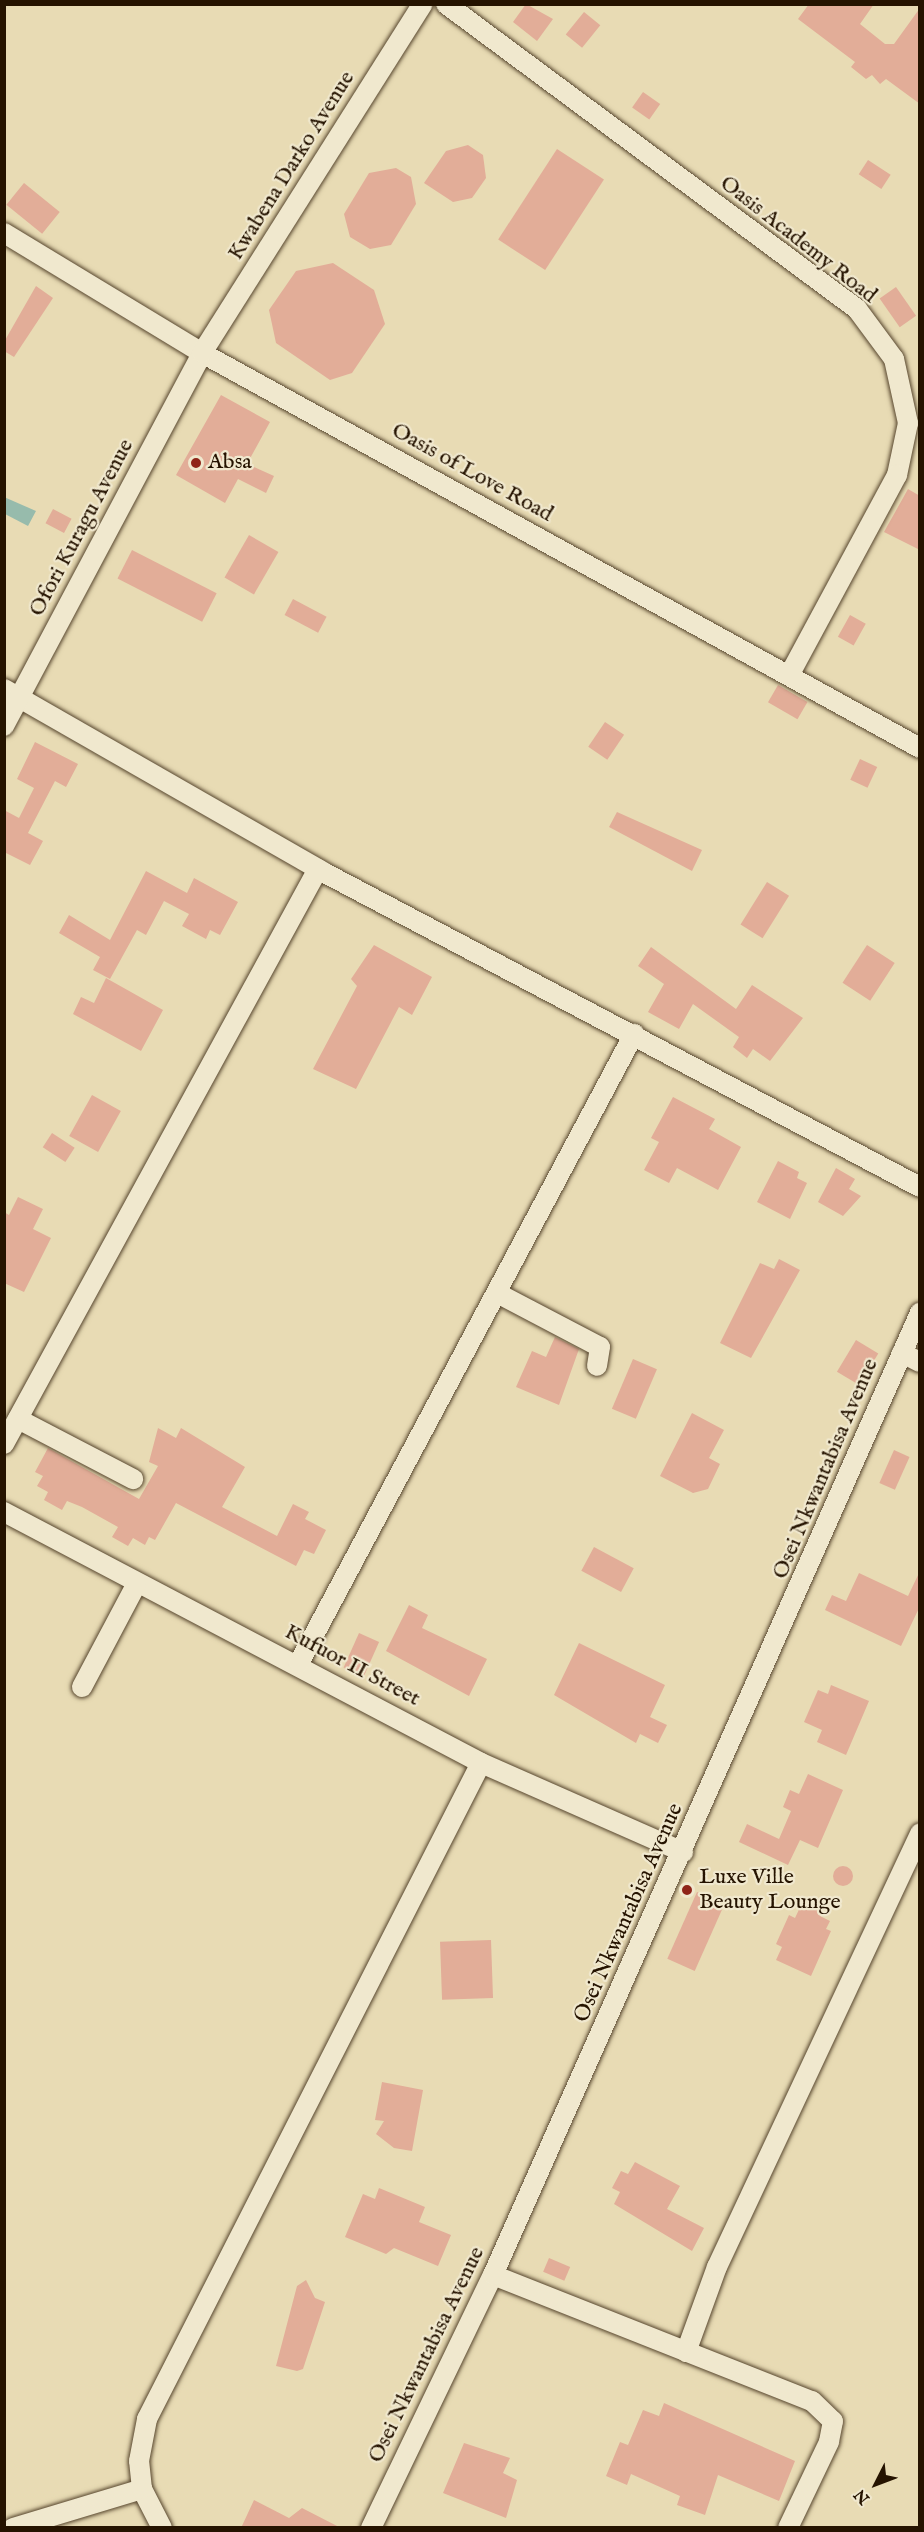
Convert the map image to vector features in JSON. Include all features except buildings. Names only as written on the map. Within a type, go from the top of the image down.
[{"type":"street","name":"Kwabena Darko Avenue","points":[[202,353],[423,4]]},
{"type":"street","name":"Oasis Academy Road","points":[[446,4],[857,309],[894,359],[914,422],[897,475],[790,674]]},
{"type":"street","name":"Oasis of Love Road","points":[[4,233],[202,353],[790,674],[920,748]]},
{"type":"street","name":"Ofori Kuragu Avenue","points":[[4,726],[12,693],[202,353]]},
{"type":"street","points":[[12,693],[318,869],[920,1187]]},
{"type":"street","points":[[4,1444],[318,869]]},
{"type":"street","points":[[299,1664],[634,1034]]},
{"type":"street","points":[[497,1293],[600,1347],[597,1366]]},
{"type":"street","name":"Osei Nkwantabisa Avenue","points":[[371,2528],[493,2275],[683,1852],[920,1314]]},
{"type":"street","points":[[902,1353],[920,1362]]},
{"type":"street","points":[[18,1419],[133,1479]]},
{"type":"street","name":"Kufuor II Street","points":[[4,1512],[136,1585],[299,1664],[481,1763],[683,1852]]},
{"type":"street","points":[[82,1687],[136,1585]]},
{"type":"street","points":[[162,2528],[142,2489],[139,2461],[147,2420],[481,1763]]},
{"type":"street","points":[[686,2352],[736,2225],[920,1833]]},
{"type":"street","points":[[493,2275],[812,2401],[833,2421],[829,2442],[788,2528]]},
{"type":"street","points":[[13,2528],[142,2489]]},
{"type":"shaded area","points":[[4,497],[36,511],[28,526],[5,514]]},
{"type":"place","name":"Absa","points":[[196,463]]},
{"type":"place","name":"Luxe Ville Beauty Lounge","points":[[687,1890]]}]
